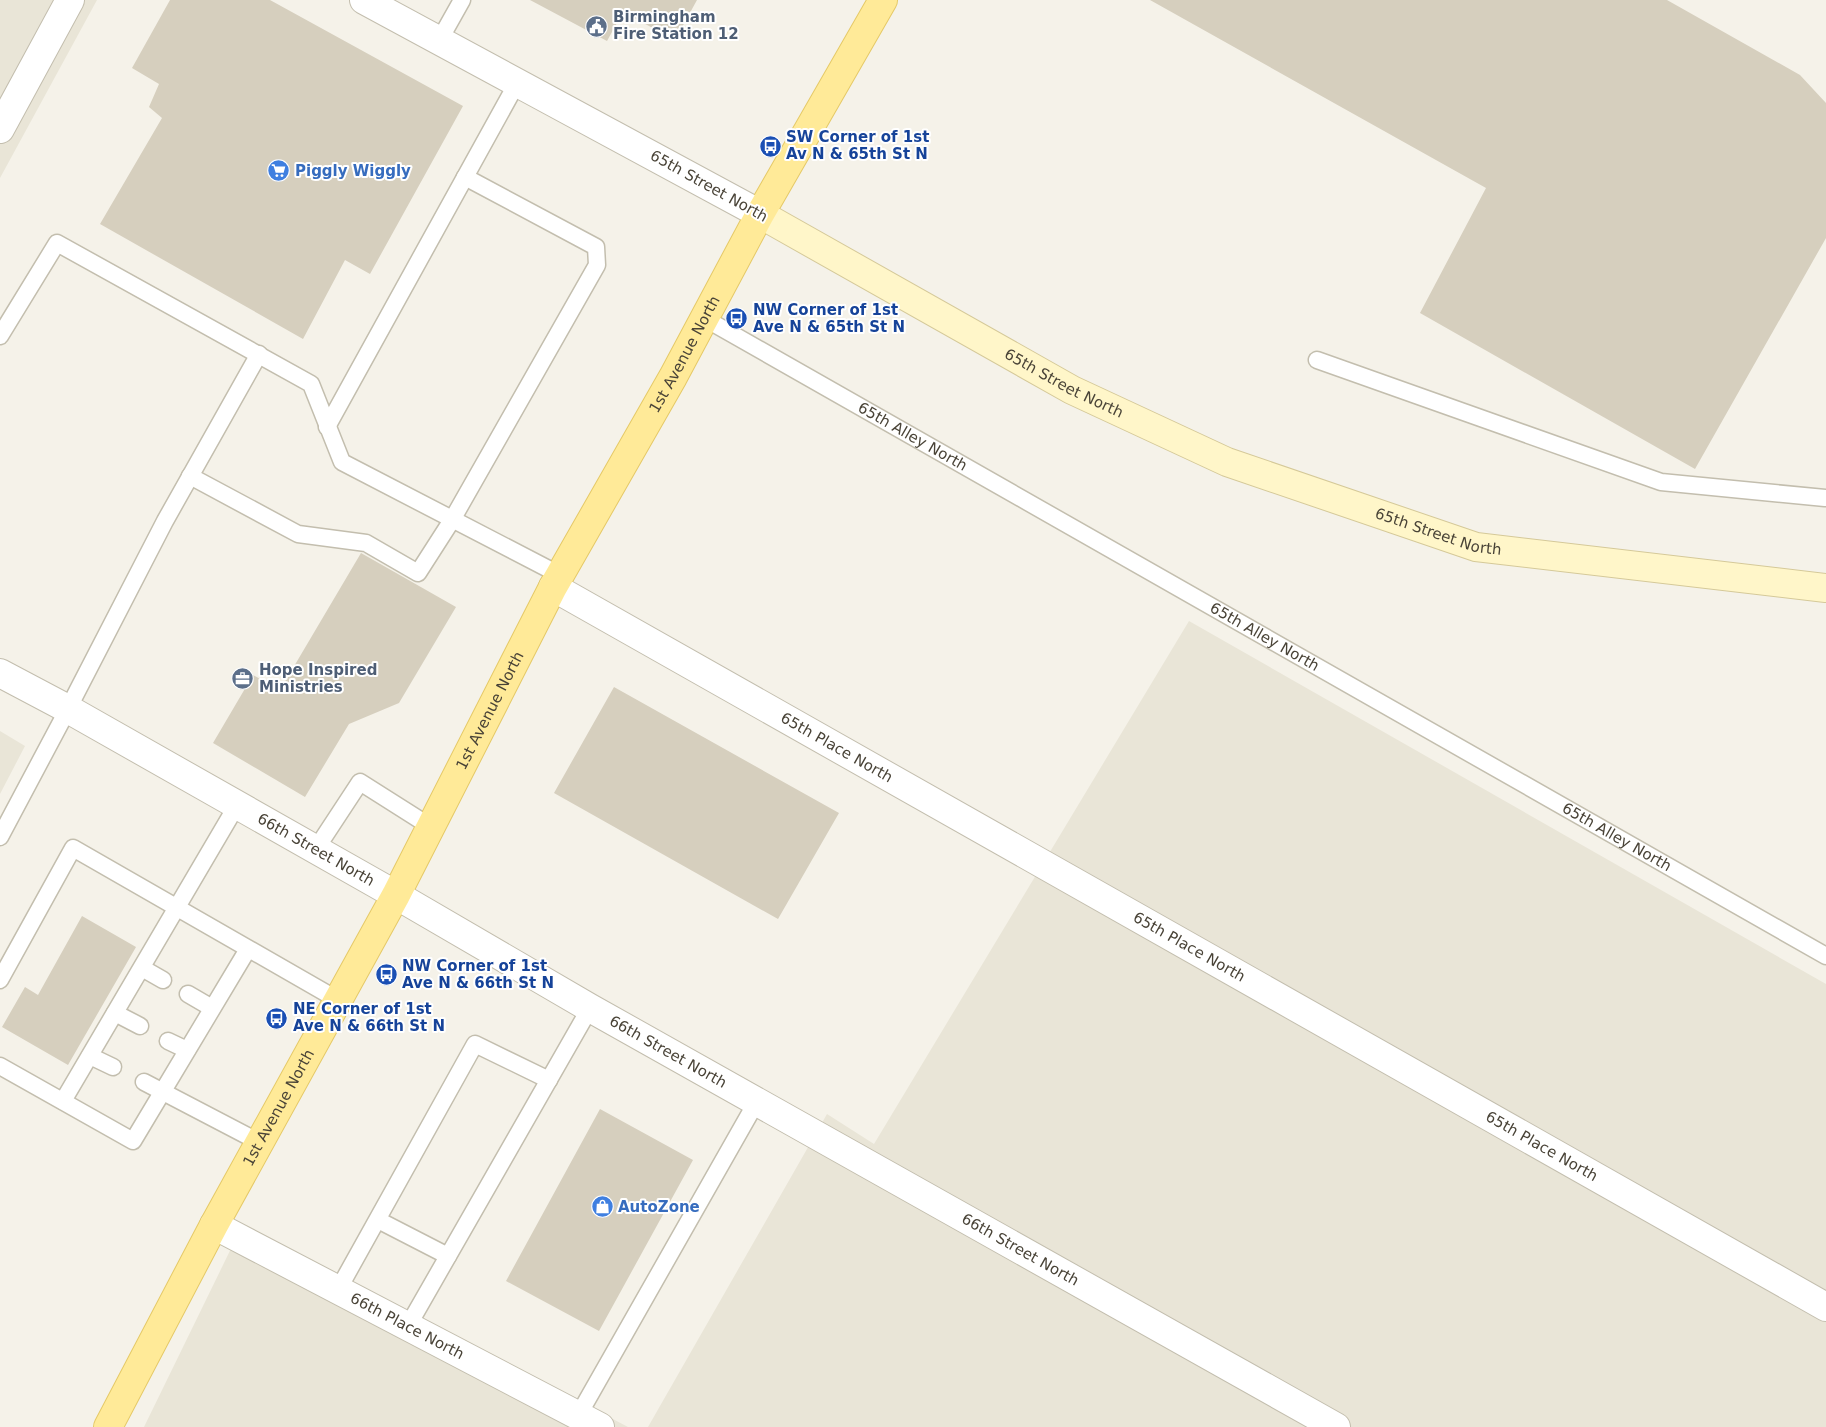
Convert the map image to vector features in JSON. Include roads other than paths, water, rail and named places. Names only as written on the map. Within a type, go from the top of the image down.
[{"type":"main road","name":"1st Avenue North","points":[[108,1427],[214,1225],[396,895],[557,581],[673,377],[760,214],[883,0]]},
{"type":"street","points":[[0,129],[70,0]]},
{"type":"street","name":"65th Street North","points":[[364,0],[760,214],[1072,390],[1227,462],[1476,547],[1826,588]]},
{"type":"street","name":"65th Place North","points":[[557,581],[1826,1307]]},
{"type":"street","name":"66th Street North","points":[[0,673],[68,709],[316,849],[590,1008],[1336,1427]]},
{"type":"street","name":"66th Place North","points":[[214,1225],[589,1421]]},
{"type":"lane","points":[[439,41],[462,0]]},
{"type":"lane","points":[[327,427],[517,83]]},
{"type":"lane","points":[[190,476],[298,534],[366,543],[418,573],[452,520],[597,265],[596,247],[465,177]]},
{"type":"lane","points":[[0,336],[57,243],[311,384],[342,462],[452,520],[557,581]]},
{"type":"lane","name":"65th Alley North","points":[[704,318],[1826,956]]},
{"type":"lane","points":[[0,836],[161,529],[259,354]]},
{"type":"lane","points":[[1317,360],[1661,482],[1826,494]]},
{"type":"lane","points":[[316,849],[360,782],[431,827]]},
{"type":"lane","points":[[63,1101],[237,805]]},
{"type":"lane","points":[[0,980],[73,848],[338,1000]]},
{"type":"lane","points":[[0,1066],[134,1141],[248,949]]},
{"type":"lane","points":[[142,968],[163,980]]},
{"type":"lane","points":[[188,994],[212,1008]]},
{"type":"lane","points":[[408,1326],[590,1008]]},
{"type":"lane","points":[[115,1013],[140,1026]]},
{"type":"lane","points":[[168,1041],[187,1050]]},
{"type":"lane","points":[[338,1290],[475,1044],[548,1080]]},
{"type":"lane","points":[[90,1056],[113,1067]]},
{"type":"lane","points":[[144,1082],[260,1142]]},
{"type":"lane","points":[[589,1421],[757,1101]]},
{"type":"lane","points":[[378,1220],[448,1256]]},
{"type":"place","name":"Birmingham Fire Station 12","points":[[597,26]]},
{"type":"place","name":"SW Corner of 1st Av N & 65th St N","points":[[770,146]]},
{"type":"place","name":"Piggly Wiggly","points":[[279,171]]},
{"type":"place","name":"NW Corner of 1st Ave N & 65th St N","points":[[737,319]]},
{"type":"place","name":"Hope Inspired Ministries","points":[[243,679]]},
{"type":"place","name":"NW Corner of 1st Ave N & 66th St N","points":[[386,975]]},
{"type":"place","name":"NE Corner of 1st Ave N & 66th St N","points":[[277,1018]]},
{"type":"place","name":"AutoZone","points":[[602,1207]]}]
